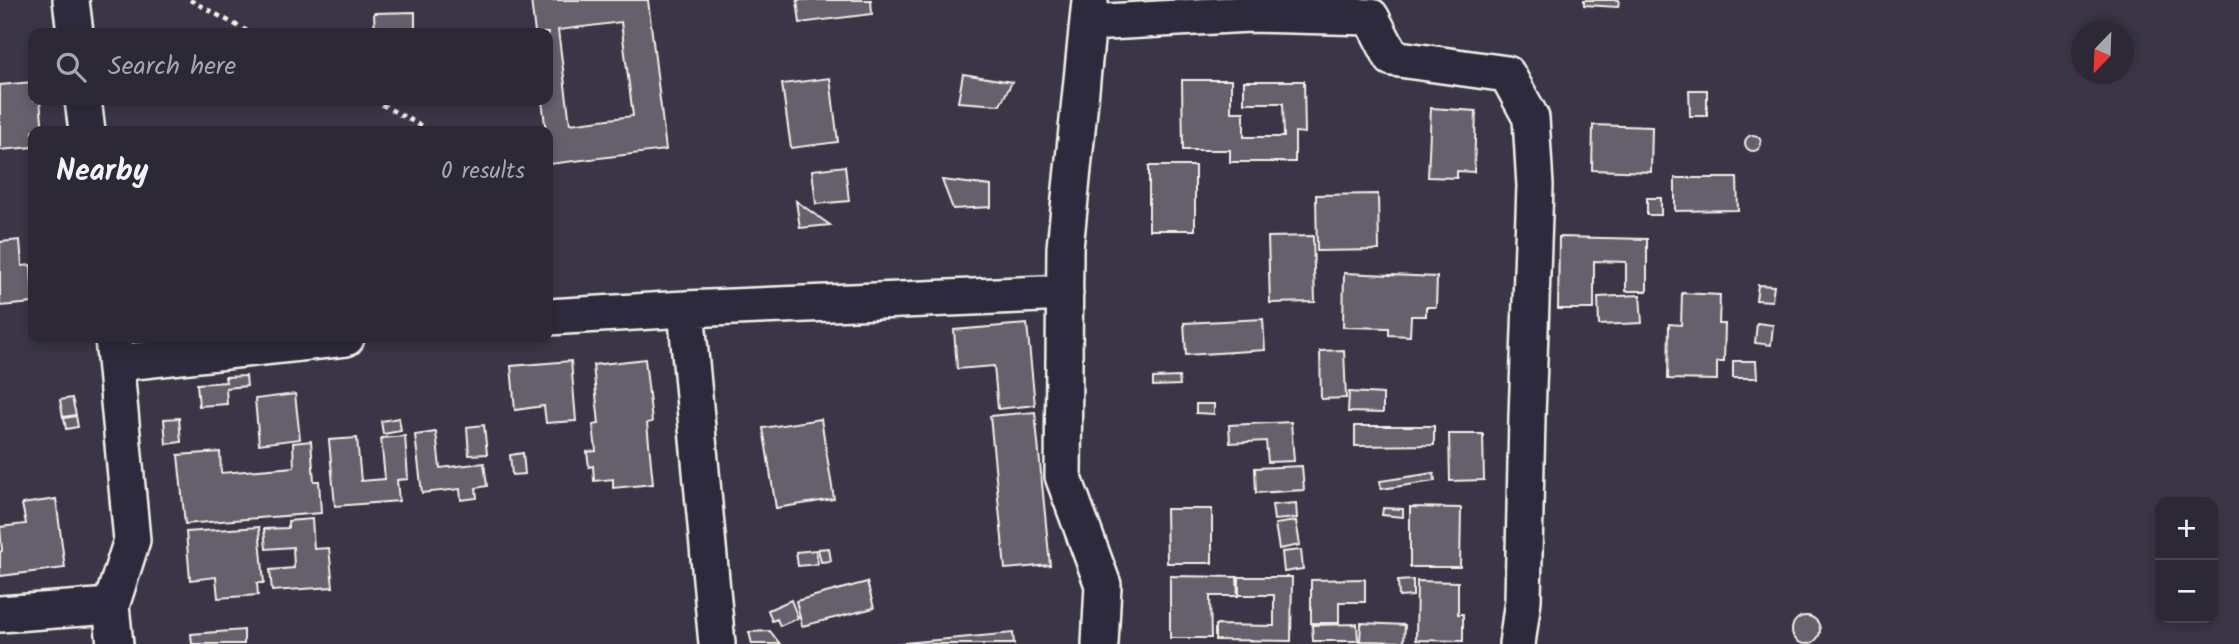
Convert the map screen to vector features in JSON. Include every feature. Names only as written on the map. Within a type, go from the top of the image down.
[{"type":"street","points":[[71,0],[74,28]]},
{"type":"street","points":[[1100,644],[1103,585],[1063,476],[1065,248],[1089,12],[1371,17],[1392,58],[1507,74],[1531,118],[1535,186],[1523,600],[1517,644]]},
{"type":"street","points":[[84,105],[86,126]]},
{"type":"street","points":[[553,317],[1065,293]]},
{"type":"street","points":[[686,309],[717,644]]},
{"type":"street","points":[[115,644],[111,606],[132,540],[114,351],[257,343]]},
{"type":"street","points":[[0,614],[111,606]]},
{"type":"path","points":[[190,0],[242,28]]},
{"type":"path","points":[[382,105],[422,126]]},
{"type":"building","points":[[531,0],[648,0],[666,150],[553,164],[553,126],[545,126],[543,105],[553,105],[553,28],[534,28]],"holes":[[[621,22],[633,116],[570,124],[558,30]]]},
{"type":"building","points":[[797,0],[871,0],[872,14],[800,23]]},
{"type":"building","points":[[1584,0],[1619,0],[1618,7],[1584,5]]},
{"type":"building","points":[[415,12],[415,28],[375,28],[374,13]]},
{"type":"building","points":[[963,74],[1012,82],[1000,105],[958,102]]},
{"type":"building","points":[[830,78],[838,142],[791,148],[782,84]]},
{"type":"building","points":[[1182,80],[1231,80],[1231,112],[1244,112],[1244,137],[1284,137],[1283,103],[1244,103],[1244,81],[1304,81],[1305,133],[1295,132],[1295,162],[1230,162],[1230,150],[1183,150]]},
{"type":"building","points":[[28,82],[28,105],[40,105],[43,126],[28,126],[28,147],[0,150],[0,85]]},
{"type":"building","points":[[1689,90],[1707,90],[1707,116],[1690,116]]},
{"type":"building","points":[[1431,108],[1476,111],[1474,172],[1457,171],[1457,178],[1428,177]]},
{"type":"building","points":[[1593,125],[1652,127],[1651,172],[1592,170]]},
{"type":"building","points":[[1753,135],[1759,137],[1759,149],[1753,151],[1747,149],[1745,143],[1747,137]]},
{"type":"building","points":[[845,166],[849,201],[816,204],[812,170]]},
{"type":"building","points":[[1149,166],[1195,166],[1195,230],[1149,230]]},
{"type":"building","points":[[1675,178],[1737,178],[1738,210],[1675,211]]},
{"type":"building","points":[[942,180],[991,186],[991,207],[953,209]]},
{"type":"building","points":[[1378,194],[1379,250],[1317,251],[1316,195]]},
{"type":"building","points":[[1647,198],[1661,198],[1661,215],[1647,215]]},
{"type":"building","points":[[796,201],[830,225],[800,228]]},
{"type":"building","points":[[1313,236],[1315,302],[1270,303],[1268,237]]},
{"type":"building","points":[[1559,237],[1647,239],[1647,291],[1626,291],[1626,262],[1594,261],[1594,309],[1558,309]]},
{"type":"building","points":[[20,240],[22,266],[28,265],[28,303],[0,306],[0,242]]},
{"type":"building","points":[[1344,273],[1437,277],[1436,307],[1426,307],[1426,316],[1411,316],[1410,336],[1389,335],[1389,328],[1343,327]]},
{"type":"building","points":[[1758,285],[1774,286],[1772,301],[1756,300]]},
{"type":"building","points":[[1682,293],[1720,295],[1719,324],[1725,324],[1724,362],[1717,362],[1717,380],[1668,379],[1669,324],[1681,325]]},
{"type":"building","points":[[1640,295],[1642,323],[1599,325],[1598,297]]},
{"type":"building","points":[[1263,319],[1265,350],[1186,355],[1184,323]]},
{"type":"building","points":[[1757,323],[1773,325],[1771,345],[1755,343]]},
{"type":"building","points":[[1027,324],[1035,405],[998,409],[994,366],[957,369],[954,330]]},
{"type":"building","points":[[1344,350],[1346,398],[1321,399],[1320,351]]},
{"type":"building","points":[[645,359],[652,422],[647,423],[653,484],[613,488],[613,479],[594,481],[593,466],[589,467],[587,452],[596,451],[593,425],[599,424],[593,365]]},
{"type":"building","points":[[571,361],[576,421],[546,423],[544,406],[515,410],[511,366]]},
{"type":"building","points":[[1733,361],[1756,361],[1757,378],[1733,378]]},
{"type":"building","points":[[246,376],[247,386],[226,388],[227,404],[199,406],[197,384],[226,382],[225,377]]},
{"type":"building","points":[[1179,377],[1180,385],[1153,386],[1153,378]]},
{"type":"building","points":[[1349,392],[1383,394],[1383,413],[1348,412]]},
{"type":"building","points":[[295,394],[300,439],[259,444],[255,399]]},
{"type":"building","points":[[72,398],[76,415],[63,417],[60,400]]},
{"type":"building","points":[[1196,404],[1214,404],[1214,414],[1196,413]]},
{"type":"building","points":[[1035,412],[1050,565],[1005,569],[990,416]]},
{"type":"building","points":[[76,416],[78,427],[66,429],[64,418]]},
{"type":"building","points":[[179,418],[181,442],[166,444],[164,419]]},
{"type":"building","points":[[399,418],[401,431],[383,434],[381,421]]},
{"type":"building","points":[[821,419],[834,499],[776,508],[763,428]]},
{"type":"building","points":[[1291,422],[1294,461],[1268,462],[1266,441],[1230,443],[1229,425]]},
{"type":"building","points":[[484,425],[487,454],[469,455],[467,427]]},
{"type":"building","points":[[1355,426],[1434,426],[1434,445],[1355,446]]},
{"type":"building","points":[[436,432],[440,468],[484,463],[487,486],[476,488],[477,498],[461,500],[460,489],[422,493],[415,435]]},
{"type":"building","points":[[1449,434],[1483,434],[1484,480],[1450,481]]},
{"type":"building","points":[[405,436],[408,479],[397,480],[399,501],[335,506],[329,440],[357,438],[361,481],[385,479],[381,438]]},
{"type":"building","points":[[311,441],[314,481],[319,481],[321,513],[185,524],[178,455],[220,452],[221,473],[294,467],[293,443]]},
{"type":"building","points":[[523,453],[525,474],[512,475],[510,455]]},
{"type":"building","points":[[1302,466],[1304,490],[1256,493],[1255,468]]},
{"type":"building","points":[[1434,473],[1435,481],[1381,489],[1380,481]]},
{"type":"building","points":[[56,499],[65,568],[0,576],[0,527],[26,524],[22,504]]},
{"type":"building","points":[[1296,503],[1297,518],[1274,520],[1272,505]]},
{"type":"building","points":[[1410,507],[1461,508],[1460,567],[1410,567]]},
{"type":"building","points":[[1383,508],[1403,509],[1403,517],[1382,515]]},
{"type":"building","points":[[1166,509],[1212,509],[1212,563],[1167,563]]},
{"type":"building","points":[[312,519],[314,549],[329,548],[333,587],[272,591],[270,570],[294,568],[293,547],[266,549],[264,529],[288,528],[288,521]]},
{"type":"building","points":[[1296,521],[1300,545],[1279,549],[1275,524]]},
{"type":"building","points":[[259,527],[264,583],[257,583],[258,595],[218,598],[216,577],[190,580],[186,532]]},
{"type":"building","points":[[829,548],[831,561],[821,562],[818,549]]},
{"type":"building","points":[[816,550],[818,564],[798,566],[796,552]]},
{"type":"building","points":[[1301,550],[1303,569],[1284,572],[1282,552]]},
{"type":"building","points":[[1170,576],[1237,577],[1238,596],[1210,596],[1211,638],[1170,638]]},
{"type":"building","points":[[1239,577],[1292,577],[1291,641],[1215,640],[1215,625],[1274,626],[1274,595],[1239,595]]},
{"type":"building","points":[[1365,579],[1365,602],[1339,602],[1339,623],[1311,623],[1311,580]]},
{"type":"building","points":[[1413,580],[1413,596],[1399,597],[1398,581]]},
{"type":"building","points":[[1417,581],[1458,582],[1458,614],[1463,614],[1463,641],[1416,640]]},
{"type":"building","points":[[867,582],[874,608],[802,626],[796,601]]},
{"type":"building","points":[[791,600],[798,618],[780,626],[777,619],[772,621],[768,610]]},
{"type":"building","points":[[1806,616],[1816,620],[1820,630],[1816,640],[1806,644],[1796,640],[1792,630],[1796,620]]},
{"type":"building","points":[[1361,623],[1405,625],[1404,642],[1360,641]]},
{"type":"building","points":[[1357,624],[1358,641],[1313,641],[1312,625]]},
{"type":"building","points":[[244,630],[244,644],[192,644],[191,634]]},
{"type":"building","points":[[770,631],[780,644],[752,644],[749,632]]},
{"type":"building","points":[[1013,633],[1014,644],[893,644]]}]
